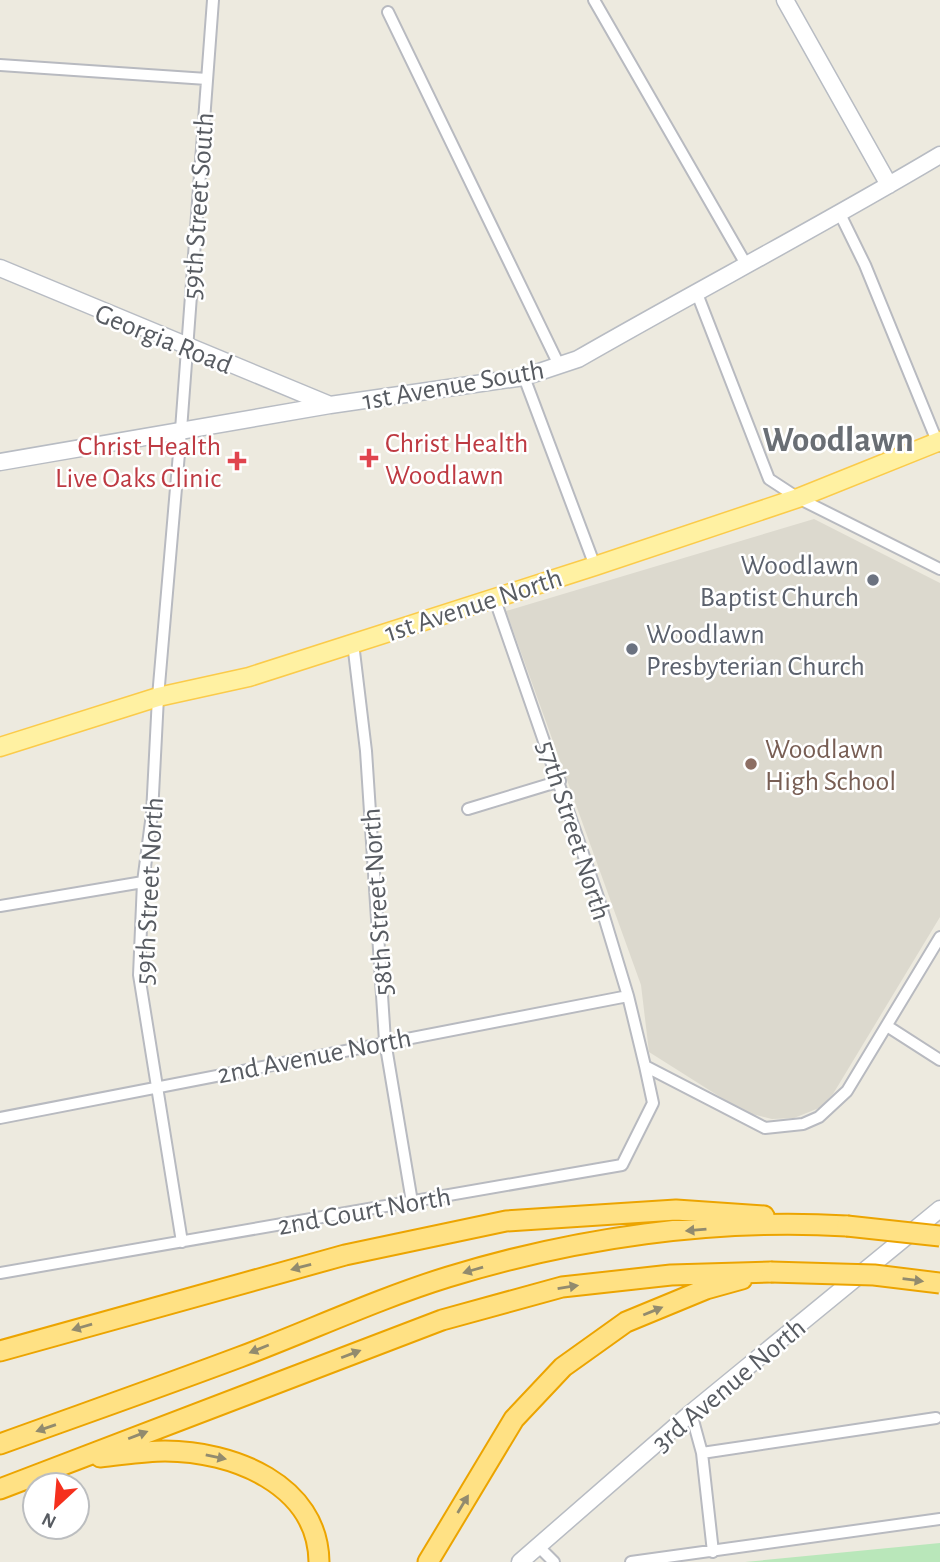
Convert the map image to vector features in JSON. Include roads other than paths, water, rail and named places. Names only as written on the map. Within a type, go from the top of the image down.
[{"type":"highway","points":[[0,1350],[345,1255],[506,1221],[676,1210],[785,1218],[813,1224]]},
{"type":"highway","points":[[0,1444],[242,1356],[398,1295],[509,1259],[589,1243],[679,1232],[813,1224],[940,1236]]},
{"type":"highway","points":[[428,1562],[514,1419],[563,1367],[626,1322],[706,1289],[771,1272]]},
{"type":"highway","points":[[0,1489],[442,1320],[562,1287],[671,1275],[771,1272],[874,1275],[940,1283]]},
{"type":"highway","points":[[0,1343],[39,1340]]},
{"type":"highway","points":[[75,1459],[165,1451],[229,1460],[270,1478],[293,1497],[316,1535],[319,1562]]},
{"type":"main road","name":"1st Avenue North","points":[[0,747],[158,697],[249,677],[595,566],[798,498],[939,444]]},
{"type":"street","name":"59th Street South","points":[[172,538],[213,0]]},
{"type":"street","points":[[594,0],[747,266]]},
{"type":"street","points":[[785,0],[889,185]]},
{"type":"street","points":[[388,12],[559,365]]},
{"type":"street","points":[[0,65],[207,79]]},
{"type":"street","name":"1st Avenue South","points":[[0,462],[330,405],[524,377],[578,359],[696,291],[840,214],[940,155]]},
{"type":"street","points":[[840,214],[939,444]]},
{"type":"street","name":"Georgia Road","points":[[0,268],[330,405]]},
{"type":"street","points":[[696,291],[769,479],[798,498],[940,569]]},
{"type":"street","points":[[524,377],[595,566]]},
{"type":"street","name":"59th Street North","points":[[172,538],[158,697],[152,814],[143,881],[139,975],[182,1242]]},
{"type":"street","name":"57th Street North","points":[[494,597],[560,781],[628,996],[645,1066]]},
{"type":"street","name":"58th Street North","points":[[353,643],[366,751],[384,1041],[412,1202]]},
{"type":"street","points":[[468,809],[560,781]]},
{"type":"street","points":[[0,906],[143,881]]},
{"type":"street","points":[[645,1066],[765,1128],[803,1124],[819,1117],[847,1091],[940,937]]},
{"type":"street","name":"2nd Avenue North","points":[[0,1118],[384,1041],[628,996]]},
{"type":"street","points":[[887,1026],[940,1059]]},
{"type":"street","name":"2nd Court North","points":[[0,1273],[622,1165],[653,1103],[645,1066]]},
{"type":"street","name":"3rd Avenue North","points":[[520,1562],[691,1413],[940,1209]]},
{"type":"street","points":[[691,1413],[702,1453],[713,1552]]},
{"type":"street","points":[[702,1453],[936,1418]]},
{"type":"street","points":[[631,1562],[940,1519]]},
{"type":"street","points":[[538,1546],[554,1562]]},
{"type":"place","name":"Christ Health Woodlawn","points":[[369,458]]},
{"type":"place","name":"Christ Health Live Oaks Clinic","points":[[237,461]]},
{"type":"place","name":"Woodlawn Baptist Church","points":[[873,580]]},
{"type":"place","name":"Woodlawn Presbyterian Church","points":[[632,649]]},
{"type":"place","name":"Woodlawn High School","points":[[751,764]]},
{"type":"district","name":"Woodlawn","points":[[838,439]]}]
